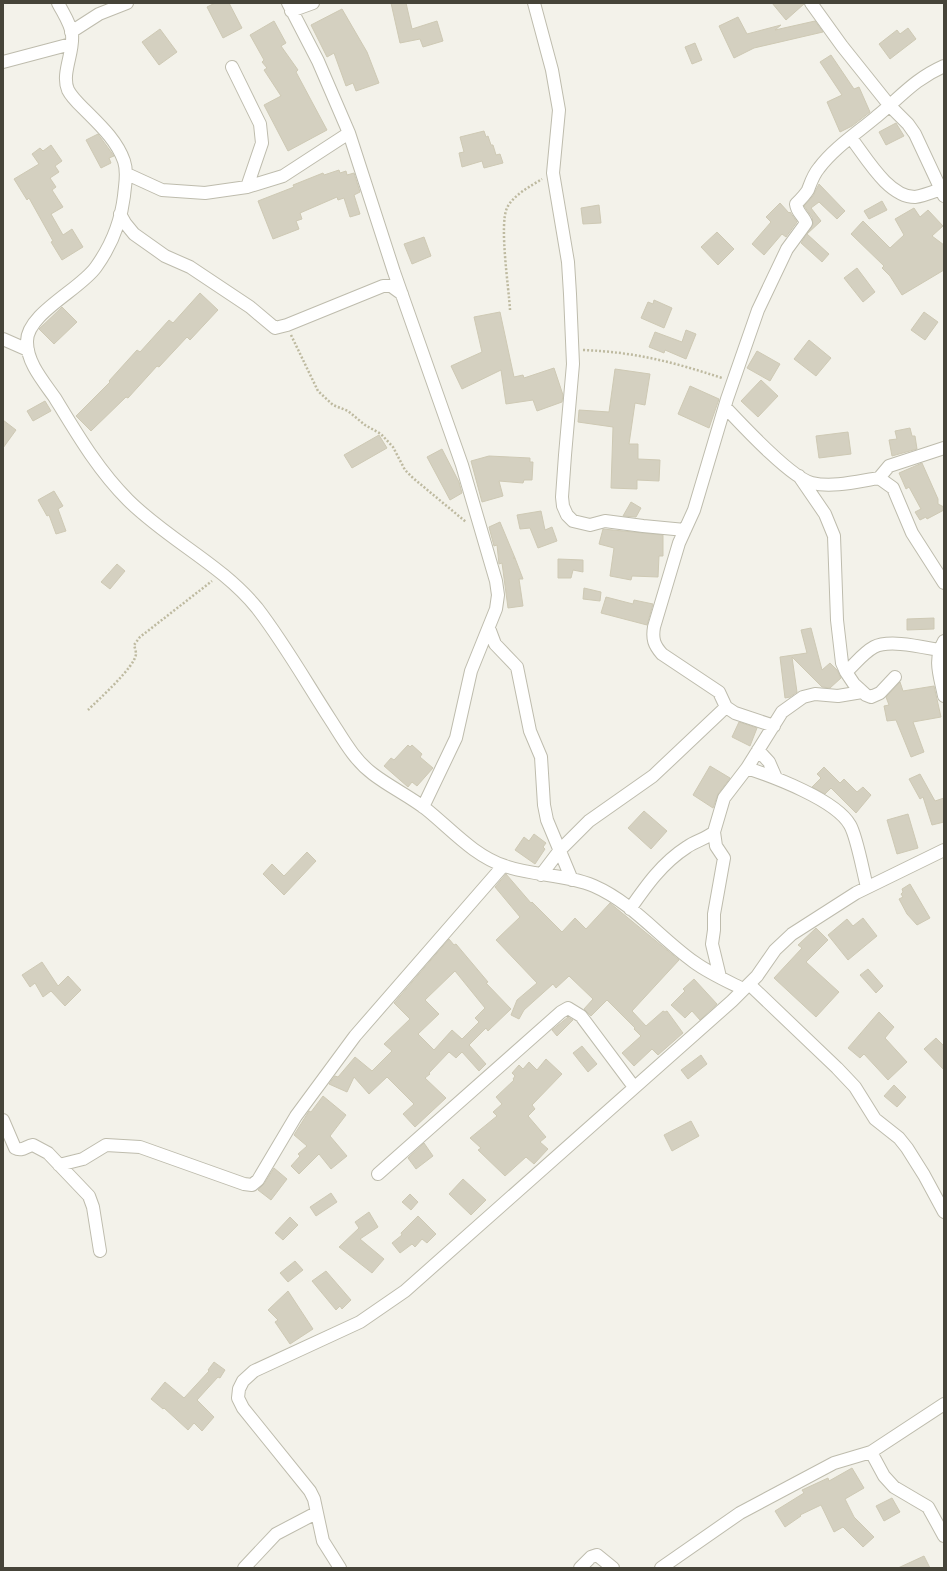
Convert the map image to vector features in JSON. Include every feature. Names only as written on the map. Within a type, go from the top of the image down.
[{"type":"street","points":[[58,3],[71,32],[71,44],[66,80],[67,88],[73,97],[116,144],[124,161],[127,174],[120,214],[115,232],[95,269],[82,283],[35,322],[28,332],[26,340],[32,363],[92,458],[129,501],[167,534],[222,573],[256,608],[274,631],[353,754],[372,774],[423,807],[485,857],[503,866],[541,875],[572,880],[593,886],[630,909],[694,962],[720,978],[746,986],[837,1068],[855,1088],[875,1119],[899,1138],[924,1175],[944,1212]]},
{"type":"street","points":[[71,32],[99,14],[127,3]]},
{"type":"street","points":[[313,3],[289,7],[318,61],[349,133],[402,294],[462,465],[496,581],[498,595],[496,609],[471,671],[456,738],[423,807]]},
{"type":"street","points":[[534,3],[552,70],[559,110],[553,173],[568,262],[573,364],[562,497],[567,515],[573,521],[590,525],[605,521],[684,530]]},
{"type":"street","points":[[812,3],[842,46],[890,106],[908,124],[915,134],[943,193],[915,197],[897,192],[888,185],[851,138]]},
{"type":"street","points":[[3,62],[71,44]]},
{"type":"street","points":[[774,726],[735,713],[726,707],[720,692],[662,654],[656,647],[652,639],[663,595],[684,530],[694,510],[725,407],[758,310],[787,249],[806,223],[805,219],[797,209],[796,204],[807,191],[811,180],[819,168],[830,156],[890,106],[915,82],[926,74],[944,66]]},
{"type":"street","points":[[232,68],[260,124],[262,143],[247,187]]},
{"type":"street","points":[[127,174],[162,190],[205,193],[247,187],[283,176],[349,133]]},
{"type":"street","points":[[120,214],[130,230],[165,256],[186,264],[250,307],[273,327],[278,328],[287,325],[383,286],[391,286],[402,294]]},
{"type":"street","points":[[3,339],[28,350]]},
{"type":"street","points":[[725,407],[778,460],[811,483],[829,484],[879,478],[893,488],[912,533],[938,565],[944,582]]},
{"type":"street","points":[[879,478],[889,466],[944,448]]},
{"type":"street","points":[[799,476],[825,514],[834,536],[837,620],[842,663],[846,672],[862,692],[871,697],[880,693],[895,676]]},
{"type":"street","points":[[489,628],[495,644],[518,667],[530,731],[541,757],[544,805],[572,880]]},
{"type":"street","points":[[846,672],[867,652],[881,644],[914,645],[943,643],[938,665],[944,696]]},
{"type":"street","points":[[720,978],[712,944],[714,935],[714,914],[724,858],[715,844],[714,832],[724,798],[747,768],[782,712],[803,697],[815,694],[838,696],[862,692]]},
{"type":"street","points":[[541,875],[560,850],[598,813],[632,792],[653,776],[726,707]]},
{"type":"street","points":[[758,750],[770,762],[776,778]]},
{"type":"street","points":[[747,768],[776,778],[802,790],[844,817],[851,826],[867,887]]},
{"type":"street","points":[[630,909],[651,880],[664,866],[687,847],[714,832]]},
{"type":"street","points":[[340,1568],[323,1541],[314,1499],[304,1483],[243,1408],[238,1398],[239,1389],[243,1382],[254,1370],[360,1322],[405,1291],[634,1087],[656,1070],[757,976],[775,950],[792,934],[867,887],[944,850]]},
{"type":"street","points":[[59,1165],[82,1159],[106,1145],[140,1147],[244,1184],[252,1185],[258,1180],[296,1116],[355,1036],[503,866]]},
{"type":"street","points":[[378,1174],[568,1008],[581,1016],[634,1087]]},
{"type":"street","points":[[3,1120],[15,1148],[18,1150],[33,1144],[48,1153],[89,1196],[93,1207],[100,1251]]},
{"type":"street","points":[[661,1568],[740,1513],[834,1463],[871,1452],[944,1404]]},
{"type":"street","points":[[871,1452],[884,1476],[894,1487],[928,1507],[944,1536]]},
{"type":"street","points":[[244,1568],[276,1534],[316,1513]]},
{"type":"street","points":[[580,1568],[591,1557],[597,1555],[613,1568]]},
{"type":"path","points":[[510,310],[504,223],[507,208],[518,196],[553,173]]},
{"type":"path","points":[[287,325],[318,391],[326,399],[348,411],[365,425],[381,434],[393,447],[405,470],[413,478],[482,534]]},
{"type":"path","points":[[572,349],[619,352],[659,359],[734,382]]},
{"type":"path","points":[[88,710],[120,678],[133,662],[136,655],[134,645],[140,637],[222,573]]},
{"type":"building","points":[[215,3],[229,3],[242,28],[223,38],[207,7]]},
{"type":"building","points":[[391,3],[406,3],[412,29],[437,21],[443,41],[423,47],[420,39],[400,43]]},
{"type":"building","points":[[772,3],[804,3],[804,4],[786,20]]},
{"type":"building","points":[[342,9],[367,52],[379,83],[356,91],[353,83],[346,86],[334,53],[327,57],[311,25]]},
{"type":"building","points":[[738,17],[747,34],[781,25],[775,30],[815,21],[823,32],[754,48],[734,58],[719,26]]},
{"type":"building","points":[[274,21],[286,43],[281,46],[298,70],[296,72],[327,130],[288,151],[264,105],[281,96],[264,70],[267,68],[262,62],[264,60],[250,35]]},
{"type":"building","points":[[908,28],[916,39],[890,59],[879,44],[897,30],[900,34]]},
{"type":"building","points":[[160,29],[177,52],[159,65],[142,42]]},
{"type":"building","points":[[695,43],[702,60],[692,64],[685,47]]},
{"type":"building","points":[[831,55],[854,89],[859,87],[870,112],[852,126],[840,132],[827,102],[842,95],[820,62]]},
{"type":"building","points":[[896,123],[904,136],[886,145],[879,132]]},
{"type":"building","points":[[484,131],[486,137],[488,136],[491,145],[493,145],[496,155],[500,154],[503,163],[484,168],[482,161],[462,167],[459,153],[464,152],[460,137]]},
{"type":"building","points":[[98,134],[114,156],[109,158],[111,163],[101,168],[86,140]]},
{"type":"building","points":[[51,145],[62,161],[55,166],[59,172],[50,178],[56,187],[52,190],[63,207],[51,214],[63,235],[72,229],[83,247],[62,260],[51,242],[53,241],[29,198],[27,200],[14,179],[39,164],[32,154],[40,148],[43,151]]},
{"type":"building","points":[[339,170],[340,173],[346,171],[347,175],[354,173],[360,192],[354,195],[360,214],[350,217],[344,198],[338,200],[337,197],[300,213],[302,219],[296,221],[299,229],[273,239],[258,201],[294,187],[293,185],[323,173],[324,175]]},
{"type":"building","points":[[819,184],[845,211],[837,219],[819,202],[811,208],[821,221],[807,234],[829,254],[822,262],[801,243],[813,224],[812,217],[804,206],[813,196]]},
{"type":"building","points":[[882,201],[887,210],[869,219],[864,211]]},
{"type":"building","points":[[780,203],[789,213],[790,212],[797,222],[786,237],[782,234],[764,255],[752,244],[771,222],[766,217]]},
{"type":"building","points":[[599,205],[601,223],[583,224],[581,208]]},
{"type":"building","points":[[914,208],[920,217],[928,210],[943,226],[932,236],[944,245],[944,270],[902,295],[890,276],[882,268],[884,266],[851,234],[863,221],[890,248],[904,235],[895,219]]},
{"type":"building","points":[[717,232],[734,249],[718,265],[701,247]]},
{"type":"building","points":[[424,237],[431,256],[412,264],[404,244]]},
{"type":"building","points":[[857,268],[875,292],[863,302],[844,278]]},
{"type":"building","points":[[200,293],[218,310],[190,340],[187,337],[159,367],[157,366],[128,398],[126,397],[91,431],[76,416],[110,382],[109,381],[137,350],[140,352],[169,320],[173,323]]},
{"type":"building","points":[[654,300],[672,308],[664,328],[641,318],[648,302],[653,304]]},
{"type":"building","points":[[62,307],[77,322],[54,344],[39,329]]},
{"type":"building","points":[[500,312],[514,377],[523,375],[524,378],[554,368],[563,395],[562,402],[537,411],[533,400],[506,404],[501,370],[462,389],[451,366],[482,352],[474,317]]},
{"type":"building","points":[[924,312],[938,322],[925,340],[911,330]]},
{"type":"building","points":[[686,330],[696,334],[686,359],[665,350],[664,353],[649,347],[655,332],[682,342]]},
{"type":"building","points":[[809,340],[831,358],[816,376],[794,359]]},
{"type":"building","points":[[757,351],[780,364],[770,381],[747,368]]},
{"type":"building","points":[[615,369],[650,374],[645,405],[635,403],[629,444],[638,444],[638,459],[660,460],[659,481],[637,480],[637,489],[611,488],[613,427],[578,422],[579,410],[609,412]]},
{"type":"building","points":[[761,380],[778,396],[758,417],[741,401]]},
{"type":"building","points":[[690,386],[719,399],[709,428],[678,414]]},
{"type":"building","points":[[45,401],[51,411],[33,421],[27,411]]},
{"type":"building","points":[[3,420],[16,430],[3,448]]},
{"type":"building","points":[[910,428],[912,436],[915,436],[917,449],[892,456],[889,440],[897,439],[895,431]]},
{"type":"building","points":[[848,432],[851,454],[819,458],[816,436]]},
{"type":"building","points":[[379,435],[387,448],[352,468],[344,455]]},
{"type":"building","points":[[442,449],[459,482],[462,493],[450,500],[427,457]]},
{"type":"building","points":[[489,456],[530,458],[530,462],[533,462],[532,480],[524,480],[523,483],[499,481],[503,496],[482,502],[471,461]]},
{"type":"building","points":[[922,463],[938,499],[938,504],[944,507],[944,510],[927,519],[926,517],[920,520],[915,512],[921,509],[909,487],[906,489],[899,473]]},
{"type":"building","points":[[54,491],[63,506],[58,509],[66,531],[56,534],[49,515],[47,516],[38,500]]},
{"type":"building","points":[[631,502],[641,508],[636,517],[623,516]]},
{"type":"building","points":[[541,511],[545,530],[552,527],[557,541],[538,548],[530,528],[520,529],[517,515]]},
{"type":"building","points":[[500,522],[523,579],[519,579],[523,606],[508,608],[502,563],[499,564],[497,545],[494,546],[489,527]]},
{"type":"building","points":[[603,529],[663,535],[663,556],[659,556],[658,577],[632,576],[631,580],[610,576],[614,548],[599,544]]},
{"type":"building","points":[[558,559],[583,560],[583,572],[573,570],[571,578],[558,578]]},
{"type":"building","points":[[117,564],[125,571],[110,589],[101,582]]},
{"type":"building","points":[[584,588],[601,592],[600,601],[583,599]]},
{"type":"building","points":[[606,597],[633,604],[634,600],[653,604],[647,625],[601,613]]},
{"type":"building","points":[[934,618],[934,629],[907,630],[907,619]]},
{"type":"building","points":[[811,628],[822,670],[830,663],[837,670],[841,678],[830,688],[822,687],[792,657],[797,692],[790,697],[785,698],[780,657],[807,653],[801,630]]},
{"type":"building","points":[[900,682],[903,691],[934,686],[941,717],[913,722],[924,752],[911,757],[896,720],[887,721],[884,706],[889,705],[886,697]]},
{"type":"building","points":[[739,722],[757,728],[750,746],[732,737]]},
{"type":"building","points":[[408,745],[410,747],[412,745],[422,754],[420,757],[433,768],[417,786],[412,782],[408,787],[384,766],[391,758],[394,760]]},
{"type":"building","points":[[710,766],[730,778],[718,794],[713,808],[693,795]]},
{"type":"building","points":[[824,767],[840,783],[844,779],[857,792],[863,787],[871,795],[856,813],[831,788],[825,794],[812,787],[821,778],[817,774]]},
{"type":"building","points":[[920,774],[935,801],[944,798],[944,822],[932,825],[923,797],[920,799],[909,779]]},
{"type":"building","points":[[644,811],[667,831],[651,849],[628,828]]},
{"type":"building","points":[[908,814],[918,848],[897,854],[887,820]]},
{"type":"building","points":[[534,834],[546,843],[543,847],[545,849],[535,864],[515,850],[524,837],[529,841]]},
{"type":"building","points":[[307,852],[316,861],[284,895],[263,874],[272,864],[284,876]]},
{"type":"building","points":[[506,874],[531,903],[532,902],[562,932],[575,918],[586,929],[610,903],[679,960],[632,1011],[646,1026],[663,1011],[667,1011],[683,1033],[658,1055],[652,1049],[634,1066],[622,1053],[641,1036],[607,1000],[591,1016],[584,1009],[593,999],[569,976],[556,988],[553,984],[524,1010],[519,1019],[511,1015],[517,1000],[537,983],[496,940],[520,917],[495,887]]},
{"type":"building","points":[[910,884],[930,918],[917,925],[907,914],[899,899],[903,897],[901,894],[903,892],[902,889]]},
{"type":"building","points":[[863,918],[877,936],[848,960],[828,935],[847,919],[853,926]]},
{"type":"building","points":[[816,928],[828,940],[806,962],[839,992],[816,1017],[774,978],[802,948],[798,945]]},
{"type":"building","points":[[449,939],[454,945],[456,944],[488,982],[486,983],[511,1009],[488,1031],[486,1028],[469,1045],[486,1064],[479,1071],[462,1052],[456,1058],[449,1052],[429,1073],[430,1074],[425,1078],[446,1098],[415,1127],[403,1114],[414,1104],[387,1077],[369,1094],[354,1077],[347,1092],[329,1084],[335,1076],[338,1077],[355,1057],[372,1071],[392,1051],[384,1044],[410,1019],[394,1003]],"holes":[[[455,971],[485,1008],[475,1018],[479,1022],[462,1039],[452,1030],[434,1050],[418,1034],[439,1014],[425,1000]]]},
{"type":"building","points":[[42,962],[58,986],[68,976],[81,990],[65,1006],[51,991],[43,997],[35,983],[30,987],[22,975]]},
{"type":"building","points":[[868,969],[883,986],[876,993],[860,975]]},
{"type":"building","points":[[694,979],[717,1004],[700,1020],[692,1011],[685,1018],[671,1005],[685,991],[683,989]]},
{"type":"building","points":[[879,1012],[894,1027],[885,1038],[907,1062],[888,1080],[864,1054],[860,1058],[848,1048]]},
{"type":"building","points":[[568,1017],[573,1020],[557,1036],[552,1030]]},
{"type":"building","points":[[936,1038],[944,1046],[944,1070],[924,1049]]},
{"type":"building","points":[[582,1046],[597,1064],[588,1072],[573,1053]]},
{"type":"building","points":[[701,1055],[707,1064],[688,1079],[681,1070]]},
{"type":"building","points":[[546,1059],[562,1074],[532,1105],[535,1109],[528,1116],[546,1137],[540,1142],[548,1149],[534,1164],[526,1157],[505,1176],[478,1150],[481,1148],[470,1138],[497,1116],[493,1112],[502,1104],[496,1097],[514,1080],[513,1079],[515,1076],[512,1073],[519,1065],[523,1069],[529,1062],[537,1070]]},
{"type":"building","points":[[894,1085],[906,1097],[897,1107],[884,1096]]},
{"type":"building","points":[[323,1096],[346,1115],[330,1136],[347,1156],[331,1169],[319,1154],[299,1174],[291,1166],[300,1156],[298,1154],[307,1146],[294,1135],[309,1111],[311,1112]]},
{"type":"building","points":[[691,1121],[699,1136],[672,1151],[664,1135]]},
{"type":"building","points":[[424,1143],[433,1156],[416,1169],[408,1158]]},
{"type":"building","points":[[274,1168],[287,1179],[271,1200],[258,1190],[264,1184]]},
{"type":"building","points":[[463,1179],[486,1200],[471,1215],[449,1194]]},
{"type":"building","points":[[331,1193],[337,1202],[316,1216],[310,1207]]},
{"type":"building","points":[[410,1194],[418,1202],[411,1210],[402,1202]]},
{"type":"building","points":[[369,1212],[378,1227],[360,1239],[384,1259],[372,1273],[339,1247],[359,1228],[355,1222]]},
{"type":"building","points":[[418,1216],[436,1234],[427,1243],[422,1239],[415,1247],[412,1244],[400,1253],[392,1243],[402,1235],[401,1233]]},
{"type":"building","points":[[290,1217],[298,1225],[283,1240],[275,1233]]},
{"type":"building","points":[[295,1261],[303,1270],[288,1282],[280,1273]]},
{"type":"building","points":[[326,1271],[351,1300],[342,1309],[340,1306],[336,1310],[312,1281]]},
{"type":"building","points":[[288,1291],[313,1329],[290,1344],[275,1322],[278,1320],[268,1310]]},
{"type":"building","points":[[214,1362],[225,1370],[220,1378],[218,1377],[197,1400],[214,1417],[202,1431],[194,1423],[188,1430],[164,1408],[163,1409],[151,1399],[165,1382],[184,1398],[209,1371],[208,1370]]},
{"type":"building","points":[[852,1468],[864,1488],[845,1499],[854,1517],[874,1537],[863,1547],[843,1527],[834,1532],[821,1505],[800,1515],[801,1516],[785,1527],[775,1511],[804,1493],[802,1490],[828,1478],[829,1481]]},
{"type":"building","points":[[892,1498],[900,1512],[884,1521],[876,1506]]},
{"type":"building","points":[[924,1556],[930,1568],[898,1568]]}]
